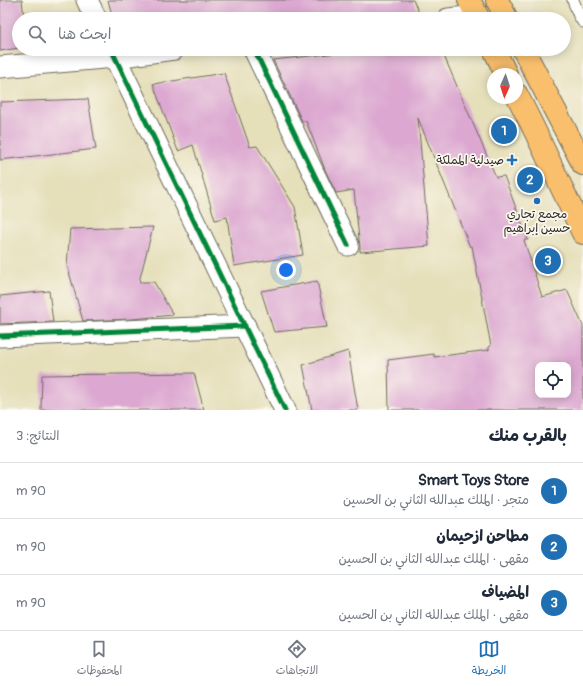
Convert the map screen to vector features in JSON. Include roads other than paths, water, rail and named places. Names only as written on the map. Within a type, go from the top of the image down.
[{"type":"main road","points":[[497,0],[503,12]]},
{"type":"main road","points":[[497,56],[503,68]]},
{"type":"main road","points":[[526,56],[583,164]]},
{"type":"main road","points":[[522,104],[583,233]]},
{"type":"street","points":[[87,0],[93,12]]},
{"type":"street","points":[[0,67],[89,56]]},
{"type":"street","points":[[114,56],[285,410]]},
{"type":"street","points":[[257,56],[348,245]]},
{"type":"street","points":[[0,336],[245,326]]},
{"type":"lane","points":[[573,0],[583,22]]},
{"type":"place","name":"Smart Toys Store","points":[[504,131]]},
{"type":"place","name":"صيدلية المملكة","points":[[512,160]]},
{"type":"place","name":"مطاحن ازحيمان","points":[[530,180]]},
{"type":"place","name":"مجمع تجاري حسين إبراهيم","points":[[537,201]]},
{"type":"place","name":"المضياف","points":[[548,261]]}]
